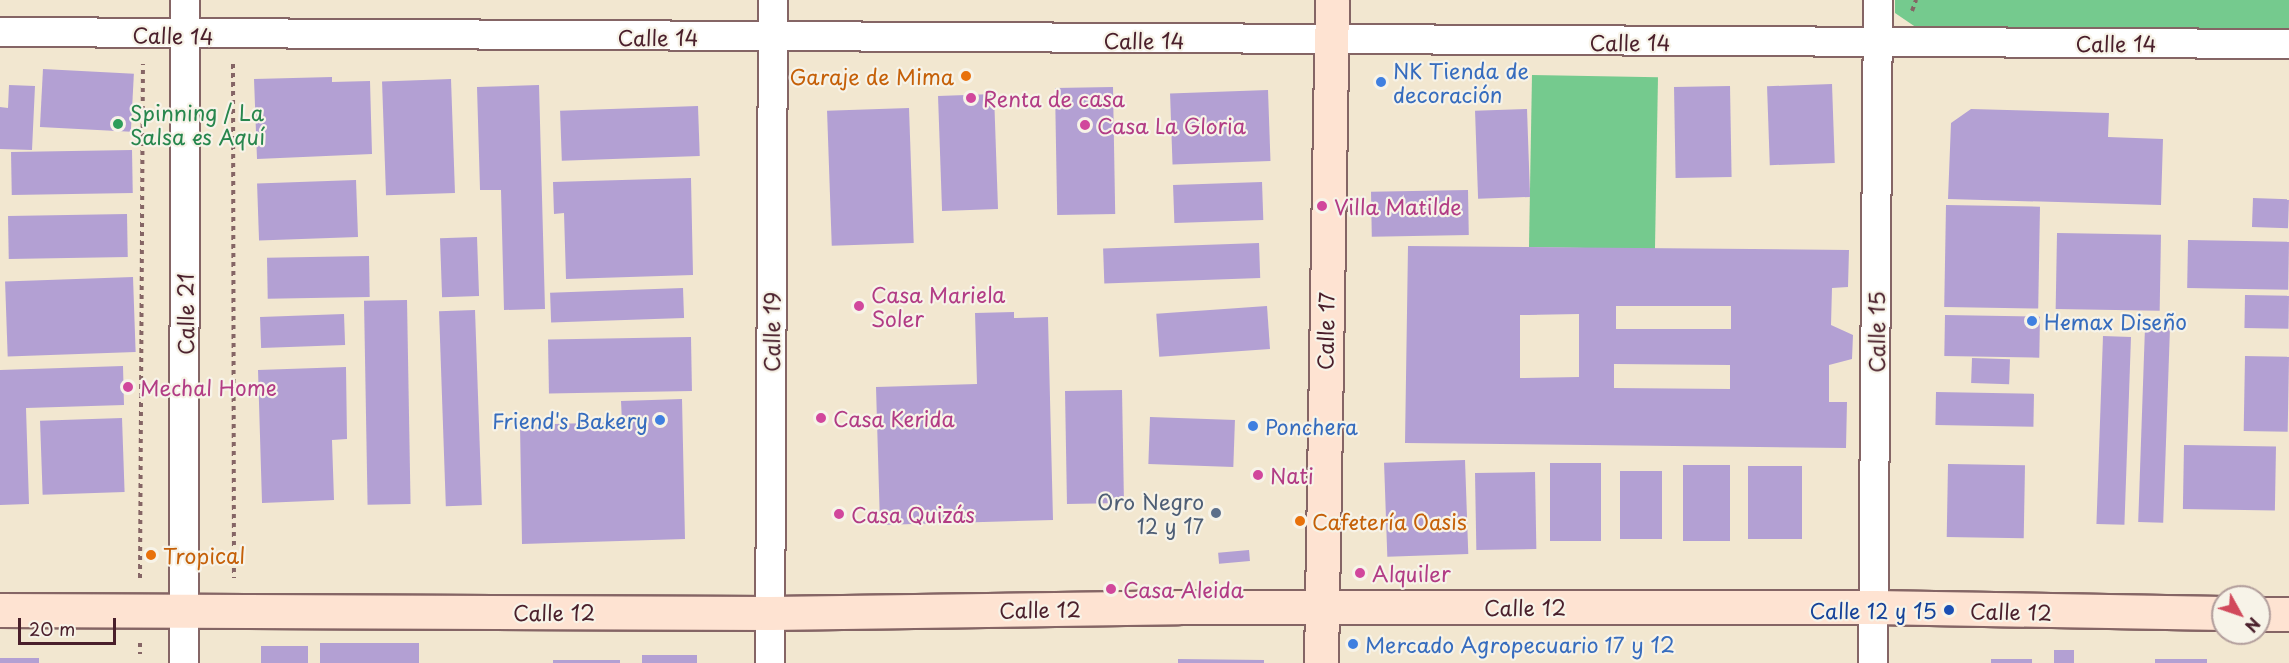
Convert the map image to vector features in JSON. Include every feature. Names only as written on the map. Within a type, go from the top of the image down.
[{"type":"main road","name":"Calle 17","points":[[1321,663],[1332,0]]},
{"type":"main road","name":"Calle 12","points":[[0,610],[770,613],[1322,607],[1874,607],[2211,613]]},
{"type":"main road","points":[[2271,614],[2289,614]]},
{"type":"street","name":"Calle 21","points":[[184,663],[185,0]]},
{"type":"street","name":"Calle 19","points":[[770,663],[773,0]]},
{"type":"street","name":"Calle 15","points":[[1873,663],[1878,0]]},
{"type":"street","name":"Calle 14","points":[[0,32],[185,35],[2289,44]]},
{"type":"path","points":[[140,654],[143,34]]},
{"type":"path","points":[[233,35],[234,612]]},
{"type":"green space","points":[[1895,0],[2289,0],[2289,31],[1923,32],[1895,13]]},
{"type":"green space","points":[[1532,75],[1658,77],[1655,249],[1529,247]]},
{"type":"building","points":[[43,69],[134,74],[131,132],[40,127]]},
{"type":"building","points":[[332,77],[332,82],[370,81],[372,154],[257,159],[254,79]]},
{"type":"building","points":[[451,79],[455,193],[386,195],[382,81]]},
{"type":"building","points":[[1832,84],[1835,163],[1770,165],[1767,86]]},
{"type":"building","points":[[9,85],[35,86],[32,150],[0,149],[0,107],[8,108]]},
{"type":"building","points":[[539,85],[545,309],[504,310],[501,190],[480,190],[477,87]]},
{"type":"building","points":[[1730,86],[1732,177],[1676,178],[1674,87]]},
{"type":"building","points":[[1113,87],[1115,214],[1057,215],[1055,88]]},
{"type":"building","points":[[1268,90],[1270,161],[1173,164],[1170,93]]},
{"type":"building","points":[[994,94],[998,209],[942,211],[938,96]]},
{"type":"building","points":[[698,106],[700,156],[562,161],[560,111]]},
{"type":"building","points":[[909,108],[914,243],[832,246],[827,111]]},
{"type":"building","points":[[1527,109],[1530,197],[1478,199],[1475,111]]},
{"type":"building","points":[[1971,109],[2109,113],[2108,137],[2163,139],[2161,205],[1948,199],[1951,123]]},
{"type":"building","points":[[132,150],[133,193],[12,195],[11,152]]},
{"type":"building","points":[[691,178],[693,275],[566,279],[564,213],[554,214],[553,182]]},
{"type":"building","points":[[356,180],[358,237],[259,240],[257,183]]},
{"type":"building","points":[[1262,182],[1263,220],[1174,223],[1173,185]]},
{"type":"building","points":[[1468,190],[1469,235],[1372,237],[1371,192]]},
{"type":"building","points":[[2253,198],[2289,199],[2288,228],[2252,227]]},
{"type":"building","points":[[1946,205],[2040,207],[2038,309],[1944,307]]},
{"type":"building","points":[[127,214],[128,257],[9,259],[8,216]]},
{"type":"building","points":[[2057,233],[2161,235],[2160,311],[2056,309]]},
{"type":"building","points":[[477,237],[479,296],[442,297],[440,238]]},
{"type":"building","points":[[2188,240],[2289,242],[2288,290],[2187,288]]},
{"type":"building","points":[[1259,243],[1260,278],[1104,283],[1103,248]]},
{"type":"building","points":[[1408,246],[1849,250],[1848,287],[1832,288],[1831,325],[1853,335],[1852,359],[1829,365],[1829,402],[1847,402],[1846,448],[1405,443]],"holes":[[[1616,306],[1731,306],[1731,329],[1616,329]],[[1579,314],[1579,377],[1520,378],[1520,315]],[[1614,364],[1730,365],[1730,389],[1614,388]]]},
{"type":"building","points":[[369,256],[370,297],[268,299],[267,258]]},
{"type":"building","points":[[133,277],[136,352],[8,356],[5,281]]},
{"type":"building","points":[[683,288],[684,318],[551,323],[550,293]]},
{"type":"building","points":[[2245,295],[2289,296],[2288,329],[2244,328]]},
{"type":"building","points":[[407,300],[411,504],[368,505],[364,301]]},
{"type":"building","points":[[1267,306],[1270,349],[1159,357],[1156,314]]},
{"type":"building","points":[[475,310],[482,505],[446,506],[439,311]]},
{"type":"building","points":[[1014,312],[1014,318],[1048,317],[1053,520],[880,525],[876,387],[977,384],[975,313]]},
{"type":"building","points":[[344,314],[345,345],[261,348],[260,317]]},
{"type":"building","points":[[1945,315],[2040,317],[2039,358],[1944,356]]},
{"type":"building","points":[[2145,327],[2170,328],[2163,523],[2138,522]]},
{"type":"building","points":[[2103,336],[2131,337],[2124,525],[2096,524]]},
{"type":"building","points":[[691,337],[692,391],[549,393],[548,339]]},
{"type":"building","points":[[2245,356],[2289,357],[2288,432],[2244,431]]},
{"type":"building","points":[[1972,358],[2010,359],[2009,384],[1971,383]]},
{"type":"building","points":[[123,366],[124,405],[26,408],[29,504],[0,505],[0,370]]},
{"type":"building","points":[[346,367],[347,439],[332,440],[334,500],[262,503],[258,370]]},
{"type":"building","points":[[1122,390],[1124,503],[1067,504],[1065,391]]},
{"type":"building","points":[[1936,392],[2034,394],[2033,427],[1935,425]]},
{"type":"building","points":[[682,399],[685,539],[522,544],[520,425],[622,422],[621,401]]},
{"type":"building","points":[[1150,417],[1235,420],[1233,467],[1148,464]]},
{"type":"building","points":[[122,418],[125,492],[43,495],[40,421]]},
{"type":"building","points":[[2184,445],[2276,447],[2275,511],[2183,509]]},
{"type":"building","points":[[1465,460],[1468,554],[1387,557],[1384,463]]},
{"type":"building","points":[[1550,463],[1601,463],[1601,541],[1550,541]]},
{"type":"building","points":[[1948,464],[2025,465],[2024,538],[1947,537]]},
{"type":"building","points":[[1683,465],[1730,465],[1730,541],[1683,541]]},
{"type":"building","points":[[1748,466],[1802,466],[1802,539],[1748,539]]},
{"type":"building","points":[[1620,471],[1662,471],[1662,539],[1620,539]]},
{"type":"building","points":[[1535,472],[1536,549],[1476,550],[1475,473]]},
{"type":"building","points":[[1249,550],[1250,561],[1219,564],[1218,553]]},
{"type":"building","points":[[320,643],[419,643],[419,663],[320,663]]},
{"type":"building","points":[[261,646],[308,646],[308,663],[261,663]]},
{"type":"building","points":[[2054,650],[2074,650],[2074,663],[2054,663]]},
{"type":"building","points":[[642,655],[697,655],[697,663],[642,663]]},
{"type":"building","points":[[0,658],[39,658],[39,663],[0,663]]},
{"type":"building","points":[[1178,659],[1264,660],[1264,663],[1178,663]]},
{"type":"building","points":[[1991,659],[2032,659],[2032,663],[1991,663]]},
{"type":"building","points":[[2155,659],[2207,659],[2207,663],[2155,663]]},
{"type":"building","points":[[553,660],[620,660],[620,663],[553,663]]},
{"type":"place","name":"Garaje de Mima","points":[[966,76]]},
{"type":"place","name":"NK Tienda de decoración","points":[[1381,82]]},
{"type":"place","name":"Renta de casa","points":[[971,98]]},
{"type":"place","name":"Spinning / La Salsa es Aquí","points":[[118,124]]},
{"type":"place","name":"Casa La Gloria","points":[[1085,125]]},
{"type":"place","name":"Villa Matilde","points":[[1322,206]]},
{"type":"place","name":"Casa Mariela Soler","points":[[859,306]]},
{"type":"place","name":"Hemax Diseño","points":[[2032,321]]},
{"type":"place","name":"Mechal Home","points":[[128,387]]},
{"type":"place","name":"Casa Kerida","points":[[821,418]]},
{"type":"place","name":"Friend's Bakery","points":[[660,420]]},
{"type":"place","name":"Ponchera","points":[[1253,426]]},
{"type":"place","name":"Nati","points":[[1258,475]]},
{"type":"place","name":"Oro Negro 12 y 17","points":[[1216,513]]},
{"type":"place","name":"Casa Quizás","points":[[839,514]]},
{"type":"place","name":"Cafetería Oasis","points":[[1300,521]]},
{"type":"place","name":"Tropical","points":[[151,555]]},
{"type":"place","name":"Alquiler","points":[[1360,573]]},
{"type":"place","name":"Casa Aleida","points":[[1111,589]]},
{"type":"place","name":"Calle 12 y 15","points":[[1949,610]]},
{"type":"place","name":"Mercado Agropecuario 17 y 12","points":[[1353,644]]}]
